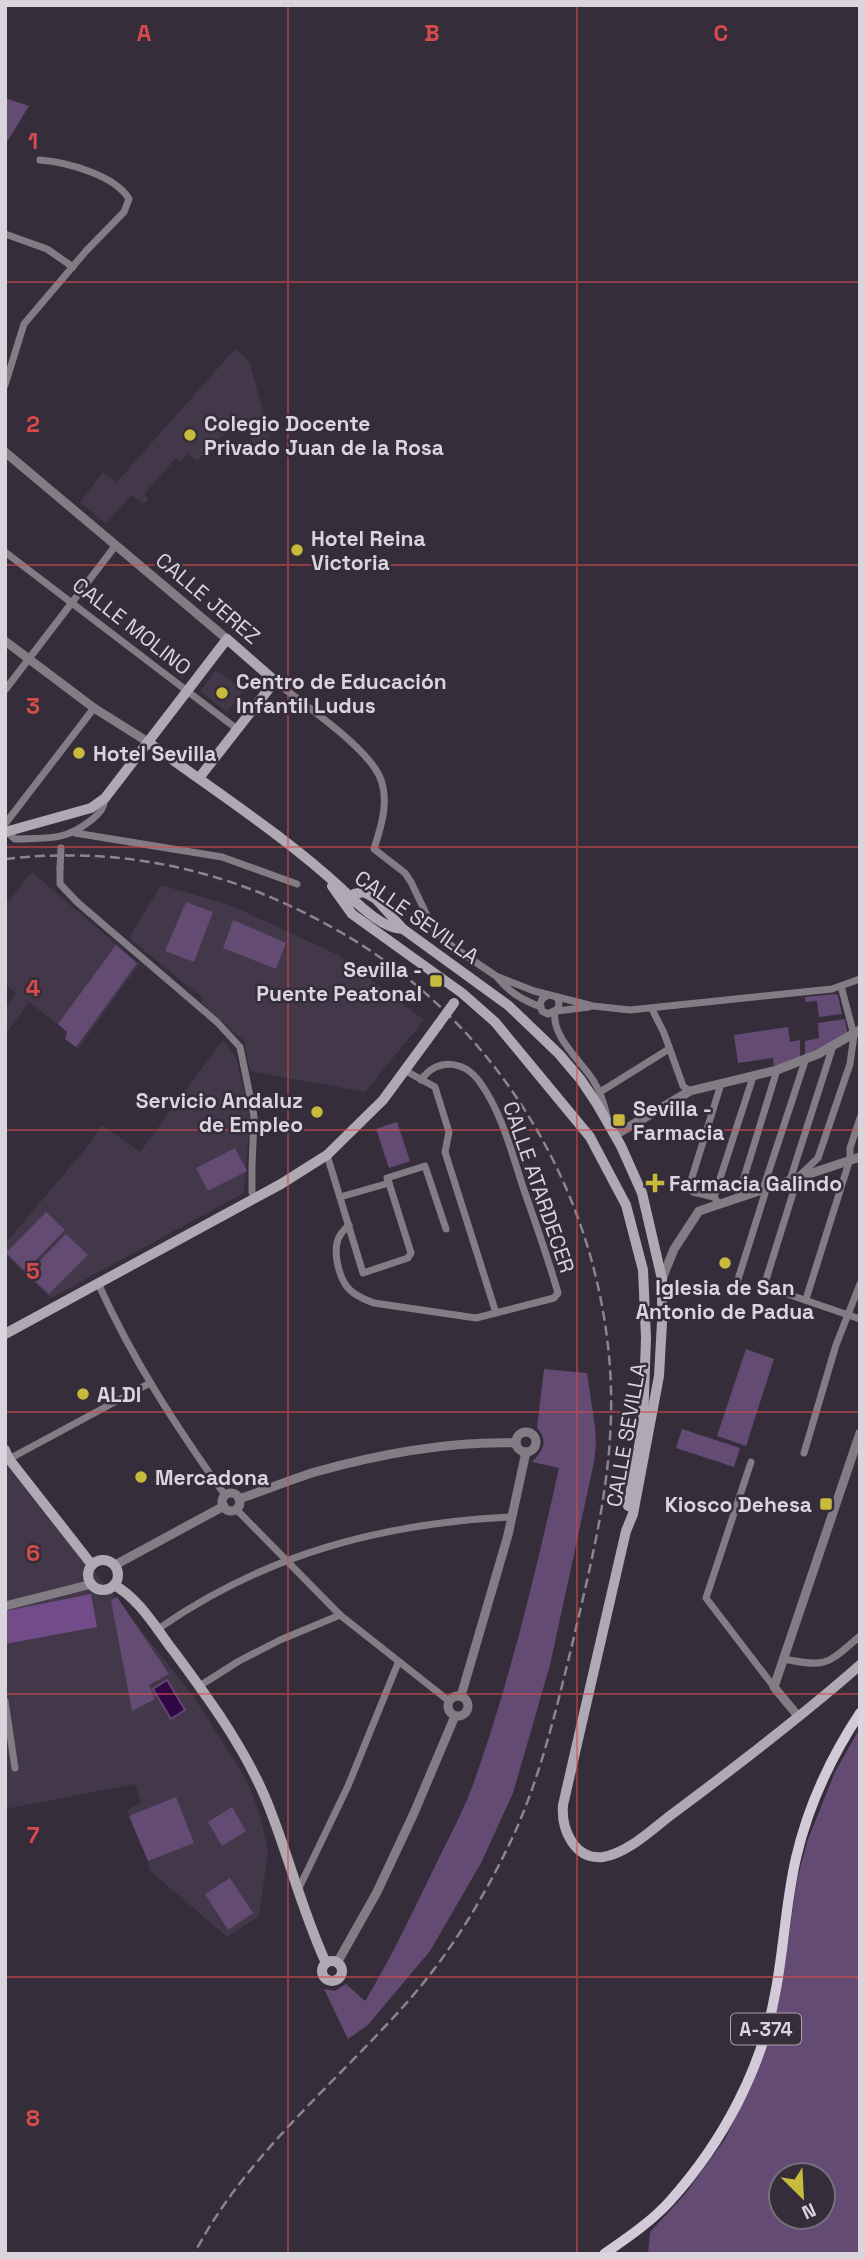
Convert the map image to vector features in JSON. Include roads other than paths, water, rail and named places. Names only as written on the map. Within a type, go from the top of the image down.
[{"type":"main road","name":"CALLE JEREZ","points":[[227,639],[275,681]]},
{"type":"main road","points":[[6,830],[91,808],[105,798],[227,639]]},
{"type":"main road","points":[[199,778],[275,681]]},
{"type":"main road","name":"CALLE SEVILLA","points":[[148,743],[321,869],[352,897],[357,892],[370,895],[403,929],[529,1023],[581,1080],[615,1135],[642,1193],[663,1279],[659,1376],[633,1514],[626,1531]]},
{"type":"main road","name":"CALLE SEVILLA","points":[[321,869],[350,911],[462,993],[495,1022],[590,1137],[624,1203],[643,1270],[646,1338],[642,1424],[626,1531]]},
{"type":"main road","points":[[352,897],[350,908],[359,918]]},
{"type":"main road","points":[[5,1334],[255,1199],[327,1156],[383,1100],[462,993]]},
{"type":"main road","points":[[610,1176],[618,1182],[627,1179],[631,1176],[631,1167]]},
{"type":"main road","points":[[624,1203],[627,1191],[637,1189],[642,1193]]},
{"type":"main road","points":[[638,1249],[645,1258],[659,1261]]},
{"type":"main road","points":[[7,1454],[92,1565]]},
{"type":"main road","points":[[626,1531],[563,1805],[564,1827],[576,1847],[588,1856],[615,1854],[625,1849],[727,1773],[860,1665]]},
{"type":"main road","points":[[106,1560],[115,1565],[118,1578],[114,1586],[99,1590],[92,1584],[88,1573],[92,1565],[106,1560]]},
{"type":"main road","points":[[114,1586],[129,1595],[201,1685],[252,1769],[279,1832],[309,1925],[332,1963]]},
{"type":"main road","name":"A-374","points":[[604,2254],[641,2228],[670,2202],[698,2167],[729,2119],[749,2081],[776,1991],[796,1859],[815,1796],[834,1756],[860,1713]]},
{"type":"main road","points":[[834,1756],[860,1727]]},
{"type":"street","points":[[5,385],[24,324],[124,212],[129,199],[121,190],[98,175],[57,161],[40,160]]},
{"type":"street","points":[[5,234],[47,249],[73,267]]},
{"type":"street","name":"CALLE JEREZ","points":[[5,452],[227,639]]},
{"type":"street","points":[[5,690],[116,545]]},
{"type":"street","name":"CALLE MOLINO","points":[[5,552],[73,601],[237,729]]},
{"type":"street","name":"CALLE SEVILLA","points":[[5,641],[94,708],[148,743]]},
{"type":"street","name":"CALLE JEREZ","points":[[275,681],[370,761],[381,780],[384,800],[384,814],[374,849],[405,873],[432,926],[446,942],[496,976],[534,991],[593,1006]]},
{"type":"street","points":[[94,708],[6,830],[15,839],[63,838],[75,833],[100,813],[105,798]]},
{"type":"street","points":[[91,808],[91,821]]},
{"type":"street","points":[[75,833],[222,857],[297,884]]},
{"type":"street","points":[[63,838],[60,884],[77,902],[217,1022],[240,1047],[254,1116],[251,1167],[255,1199]]},
{"type":"street","name":"CALLE JEREZ","points":[[496,976],[506,989],[523,1001],[541,1007]]},
{"type":"street","points":[[608,1124],[600,1092],[558,1031],[554,1020],[556,1012],[559,1003],[553,996],[542,999],[541,1007],[545,1013],[556,1012],[570,1010],[593,1006],[630,1010],[652,1009],[841,986],[860,979]]},
{"type":"street","points":[[794,1178],[818,1158],[858,1033],[841,986]]},
{"type":"street","points":[[652,1009],[683,1086],[691,1091]]},
{"type":"street","points":[[558,1031],[560,1021],[570,1010]]},
{"type":"street","points":[[615,1135],[691,1091],[777,1070],[858,1033]]},
{"type":"street","points":[[833,1046],[800,1145],[794,1178],[764,1286],[860,1318]]},
{"type":"street","points":[[600,1092],[669,1049]]},
{"type":"street","points":[[734,1292],[806,1058]]},
{"type":"street","name":"CALLE ATARDECER","points":[[421,1080],[429,1069],[447,1063],[461,1066],[477,1079],[489,1097],[515,1160],[558,1293],[554,1298],[496,1313]]},
{"type":"street","points":[[738,1197],[777,1070]]},
{"type":"street","points":[[349,1225],[341,1233],[337,1244],[338,1259],[344,1283],[362,1298],[374,1303],[477,1318],[496,1313],[445,1152],[449,1132],[435,1087],[405,1071]]},
{"type":"street","points":[[717,1200],[752,1077]]},
{"type":"street","points":[[717,1200],[694,1192],[689,1187],[721,1084]]},
{"type":"street","points":[[806,1299],[855,1158],[850,1148],[860,1118]]},
{"type":"street","points":[[327,1156],[363,1273],[408,1258],[411,1253],[387,1178],[425,1166],[446,1229]]},
{"type":"street","points":[[659,1261],[668,1257],[699,1211],[717,1200],[738,1197],[855,1158]]},
{"type":"street","points":[[340,1198],[389,1183]]},
{"type":"street","points":[[663,1279],[674,1249]]},
{"type":"street","points":[[98,1283],[150,1384],[225,1495],[224,1506]]},
{"type":"street","points":[[804,1452],[836,1345],[860,1284]]},
{"type":"street","points":[[7,1454],[150,1384]]},
{"type":"street","points":[[524,1432],[534,1436],[536,1443],[526,1451],[516,1443],[517,1437],[524,1432]]},
{"type":"street","points":[[774,1687],[860,1433]]},
{"type":"street","points":[[239,1499],[316,1472],[382,1456],[424,1449],[516,1443]]},
{"type":"street","points":[[461,1696],[512,1517],[526,1451]]},
{"type":"street","points":[[751,1462],[706,1598],[798,1716]]},
{"type":"street","points":[[224,1506],[229,1510],[240,1505],[234,1494],[225,1495]]},
{"type":"street","points":[[115,1565],[224,1506]]},
{"type":"street","points":[[236,1509],[340,1615],[449,1701]]},
{"type":"street","points":[[158,1629],[220,1591],[285,1561],[348,1540],[395,1529],[444,1522],[512,1517]]},
{"type":"street","points":[[5,1606],[92,1584]]},
{"type":"street","points":[[201,1685],[270,1645],[340,1615]]},
{"type":"street","points":[[784,1659],[815,1665],[829,1662],[860,1636]]},
{"type":"street","points":[[298,1892],[348,1786],[398,1663]]},
{"type":"street","points":[[455,1716],[449,1710],[449,1701],[453,1697],[461,1696]]},
{"type":"street","points":[[455,1716],[463,1715],[467,1710],[468,1703],[461,1696]]},
{"type":"street","points":[[5,1701],[15,1768]]},
{"type":"street","points":[[332,1963],[377,1892],[455,1716]]},
{"type":"railway","points":[[5,859],[94,856],[138,860],[221,879],[302,912],[342,933],[402,974],[456,1023],[503,1078],[542,1139],[573,1204],[595,1273],[608,1344],[611,1417],[607,1474],[598,1530],[548,1738],[515,1832],[492,1879],[451,1946],[402,2008],[263,2155],[214,2219],[194,2254]]},
{"type":"place","name":"Colegio Docente Privado Juan de la Rosa","points":[[190,435]]},
{"type":"place","name":"Hotel Reina Victoria","points":[[297,550]]},
{"type":"place","name":"Centro de Educación Infantil Ludus","points":[[222,693]]},
{"type":"place","name":"Hotel Sevilla","points":[[79,753]]},
{"type":"place","name":"Sevilla - Puente Peatonal","points":[[436,981]]},
{"type":"place","name":"Servicio Andaluz de Empleo","points":[[317,1112]]},
{"type":"place","name":"Sevilla - Farmacia","points":[[619,1120]]},
{"type":"place","name":"Farmacia Galindo","points":[[655,1183]]},
{"type":"place","name":"Iglesia de San Antonio de Padua","points":[[725,1263]]},
{"type":"place","name":"ALDI","points":[[83,1394]]},
{"type":"place","name":"Mercadona","points":[[141,1477]]},
{"type":"place","name":"Kiosco Dehesa","points":[[826,1504]]}]
